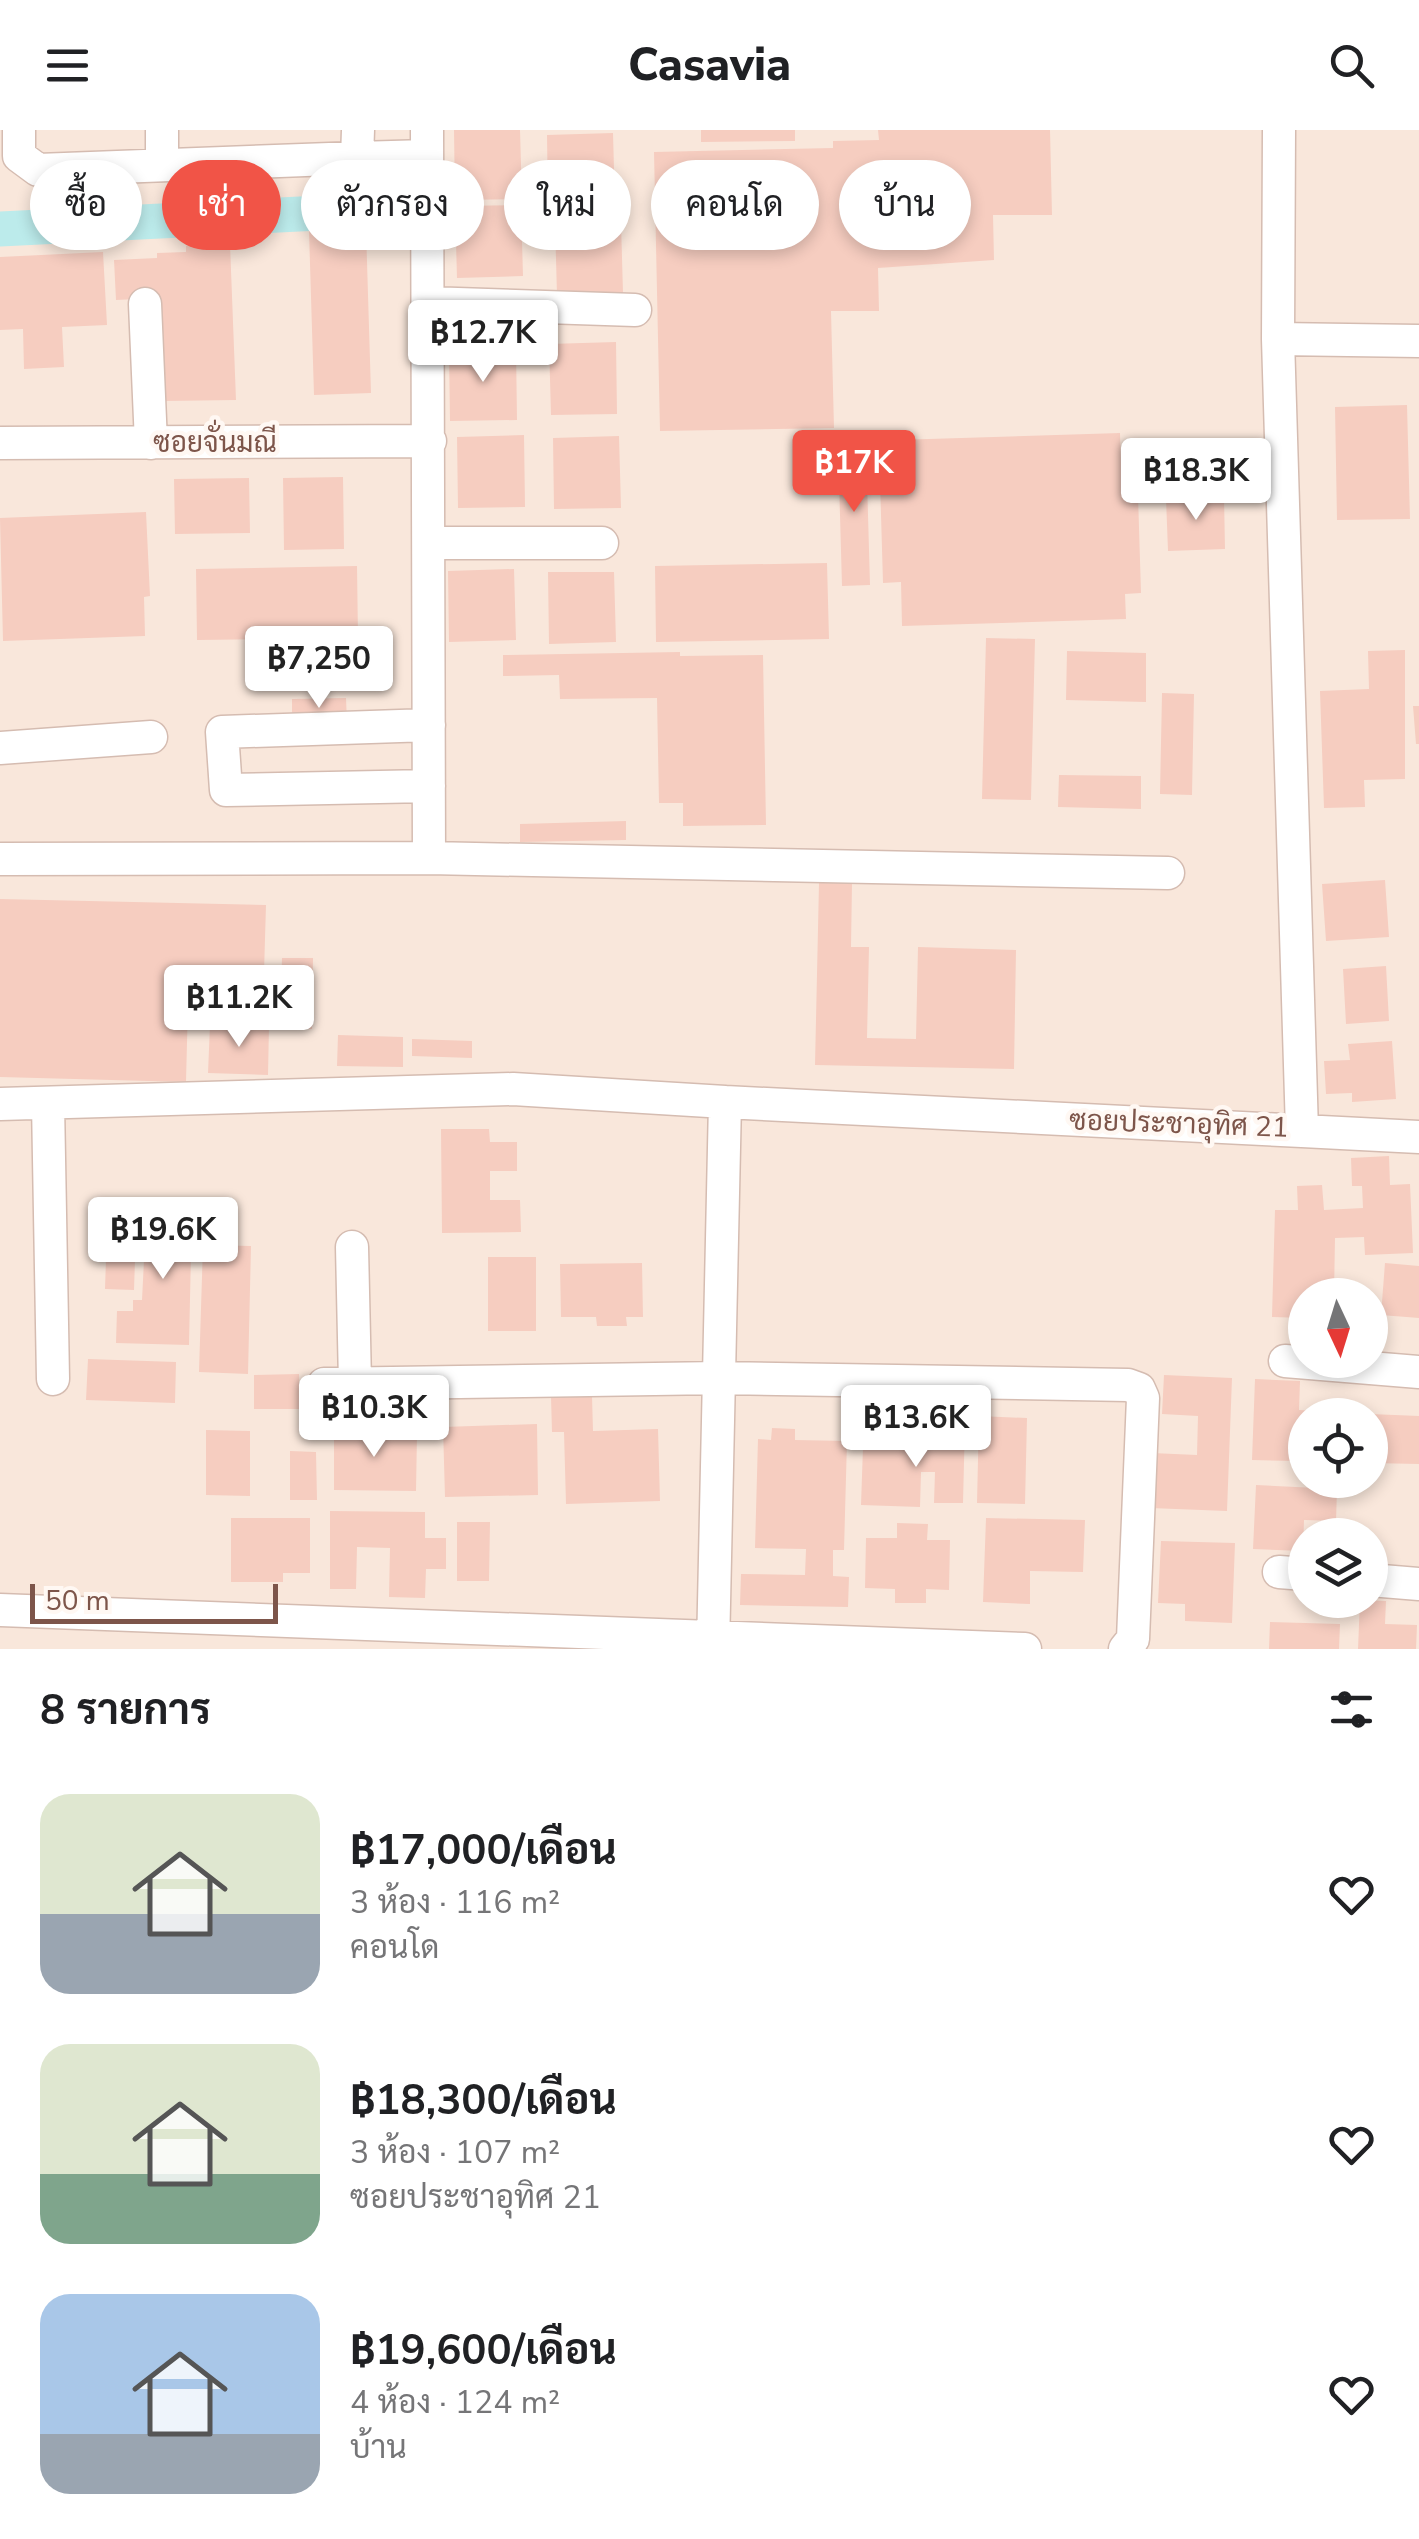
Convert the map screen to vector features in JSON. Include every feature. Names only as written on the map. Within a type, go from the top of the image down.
[{"type":"street","points":[[19,130],[20,156],[38,170],[162,164]]},
{"type":"street","points":[[162,130],[162,160]]},
{"type":"street","name":"ซอยประชาอุทิศ 21","points":[[0,1104],[513,1089],[1302,1131],[1278,339],[1279,130]]},
{"type":"street","points":[[201,160],[357,144],[427,143],[429,858]]},
{"type":"street","points":[[428,303],[634,310]]},
{"type":"street","points":[[145,304],[151,443]]},
{"type":"street","points":[[1278,339],[1419,342]]},
{"type":"street","name":"ซอยจั่นมณี","points":[[0,444],[430,441]]},
{"type":"street","points":[[430,543],[602,543]]},
{"type":"street","points":[[429,725],[222,732],[226,790],[429,786]]},
{"type":"street","points":[[0,748],[151,737]]},
{"type":"street","points":[[0,859],[429,858],[1168,874]]},
{"type":"street","points":[[713,1642],[725,1102]]},
{"type":"street","points":[[48,1103],[53,1379]]},
{"type":"street","points":[[1302,1131],[1419,1137]]},
{"type":"street","points":[[352,1247],[340,1384],[720,1378],[1128,1385],[1139,1389],[1143,1398],[1133,1639],[1125,1649]]},
{"type":"street","points":[[1285,1361],[1419,1372]]},
{"type":"street","points":[[1388,1581],[1419,1584]]},
{"type":"street","points":[[0,1610],[713,1642],[1025,1649]]},
{"type":"shaded area","points":[[0,130],[1419,130],[1419,1649],[0,1649]]},
{"type":"building","points":[[454,130],[520,130],[521,160],[504,160],[504,199],[484,200],[484,160],[454,160]]},
{"type":"building","points":[[701,130],[795,130],[795,141],[701,142]]},
{"type":"building","points":[[878,130],[1050,130],[1052,215],[993,215],[994,260],[878,268],[879,311],[831,311],[834,428],[660,431],[656,250],[819,250],[819,160],[654,160],[654,152],[833,148],[833,141],[879,140]]},
{"type":"building","points":[[613,133],[614,160],[547,160],[547,135]]},
{"type":"building","points":[[504,205],[504,250],[522,250],[523,276],[457,278],[456,250],[484,250],[484,206]]},
{"type":"building","points":[[230,250],[236,400],[163,401],[159,298],[116,300],[114,260]]},
{"type":"building","points":[[310,250],[367,250],[371,393],[314,395]]},
{"type":"building","points":[[556,250],[622,250],[623,293],[557,295]]},
{"type":"building","points":[[103,252],[107,325],[62,327],[64,367],[24,369],[23,329],[0,330],[0,257]]},
{"type":"building","points":[[616,342],[617,414],[551,415],[549,344]]},
{"type":"building","points":[[516,348],[517,420],[450,421],[449,350]]},
{"type":"building","points":[[1407,405],[1410,519],[1337,520],[1335,407]]},
{"type":"building","points":[[1120,433],[1121,463],[1137,462],[1141,593],[1125,594],[1126,619],[902,626],[901,582],[883,583],[880,480],[898,480],[896,440]]},
{"type":"building","points":[[524,435],[525,507],[458,508],[457,437]]},
{"type":"building","points":[[619,436],[621,508],[554,509],[553,438]]},
{"type":"building","points":[[838,444],[866,444],[870,585],[842,586]]},
{"type":"building","points":[[343,477],[344,549],[284,550],[283,478]]},
{"type":"building","points":[[249,478],[250,533],[175,534],[174,479]]},
{"type":"building","points":[[1224,496],[1225,549],[1168,551],[1166,498]]},
{"type":"building","points":[[146,512],[150,596],[144,597],[145,636],[3,641],[0,518]]},
{"type":"building","points":[[827,563],[829,639],[656,642],[655,566]]},
{"type":"building","points":[[357,566],[358,638],[197,640],[196,569]]},
{"type":"building","points":[[514,569],[516,640],[449,642],[448,571]]},
{"type":"building","points":[[548,572],[614,572],[616,642],[549,644]]},
{"type":"building","points":[[986,638],[1035,639],[1031,800],[982,799]]},
{"type":"building","points":[[1405,650],[1405,779],[1364,780],[1365,807],[1324,808],[1320,691],[1369,689],[1368,651]]},
{"type":"building","points":[[1067,651],[1146,653],[1146,702],[1066,700]]},
{"type":"building","points":[[680,652],[680,656],[763,655],[766,825],[683,826],[683,803],[659,803],[657,698],[560,699],[559,675],[503,676],[503,655]]},
{"type":"building","points":[[1162,693],[1194,694],[1192,795],[1160,794]]},
{"type":"building","points":[[346,698],[347,723],[292,724],[292,699]]},
{"type":"building","points":[[1413,706],[1419,706],[1419,744],[1416,744]]},
{"type":"building","points":[[1059,775],[1141,776],[1141,809],[1058,807]]},
{"type":"building","points":[[626,821],[626,840],[520,842],[520,824]]},
{"type":"building","points":[[1385,880],[1389,937],[1326,941],[1322,884]]},
{"type":"building","points":[[819,883],[852,883],[851,947],[869,947],[867,1038],[916,1039],[918,947],[1016,950],[1014,1069],[815,1065]]},
{"type":"building","points":[[0,899],[266,905],[263,1006],[188,1004],[186,1082],[0,1077]]},
{"type":"building","points":[[282,958],[313,958],[312,1029],[280,1028]]},
{"type":"building","points":[[1386,966],[1389,1021],[1346,1024],[1343,969]]},
{"type":"building","points":[[210,1025],[269,1026],[268,1075],[208,1073]]},
{"type":"building","points":[[338,1035],[403,1037],[403,1067],[337,1066]]},
{"type":"building","points":[[412,1039],[472,1041],[472,1058],[412,1056]]},
{"type":"building","points":[[1392,1041],[1396,1099],[1352,1102],[1352,1093],[1326,1094],[1324,1061],[1350,1060],[1348,1044]]},
{"type":"building","points":[[441,1129],[489,1129],[490,1142],[517,1142],[517,1171],[490,1171],[490,1200],[520,1200],[521,1232],[442,1233]]},
{"type":"building","points":[[1389,1156],[1390,1185],[1410,1184],[1413,1253],[1365,1255],[1364,1237],[1335,1238],[1334,1278],[1288,1278],[1288,1317],[1272,1317],[1275,1210],[1298,1210],[1297,1186],[1322,1185],[1324,1210],[1363,1208],[1362,1186],[1352,1186],[1351,1158]]},
{"type":"building","points":[[146,1206],[192,1207],[189,1345],[116,1343],[117,1311],[133,1311],[133,1300],[142,1300],[144,1260],[153,1261],[154,1249],[145,1249]]},
{"type":"building","points":[[203,1245],[251,1246],[248,1374],[199,1372]]},
{"type":"building","points":[[488,1257],[536,1257],[536,1331],[488,1331]]},
{"type":"building","points":[[106,1259],[135,1260],[134,1290],[105,1289]]},
{"type":"building","points":[[642,1263],[643,1317],[626,1317],[627,1326],[597,1326],[596,1317],[561,1317],[560,1264]]},
{"type":"building","points":[[1385,1263],[1419,1266],[1419,1318],[1388,1316],[1388,1278],[1384,1278]]},
{"type":"building","points":[[88,1359],[176,1362],[175,1403],[86,1400]]},
{"type":"building","points":[[299,1374],[300,1409],[254,1409],[254,1375]]},
{"type":"building","points":[[1164,1375],[1232,1378],[1227,1511],[1150,1508],[1152,1453],[1197,1455],[1198,1416],[1162,1414]]},
{"type":"building","points":[[1255,1379],[1300,1381],[1299,1398],[1288,1398],[1288,1461],[1252,1460]]},
{"type":"building","points":[[592,1396],[593,1431],[658,1429],[660,1501],[566,1504],[564,1432],[552,1432],[551,1397]]},
{"type":"building","points":[[1388,1415],[1419,1416],[1419,1464],[1388,1463]]},
{"type":"building","points":[[979,1416],[1027,1418],[1025,1504],[977,1503]]},
{"type":"building","points":[[936,1421],[965,1422],[963,1503],[934,1503],[935,1472],[921,1472],[920,1507],[861,1505],[863,1447],[935,1449]]},
{"type":"building","points":[[537,1424],[538,1495],[445,1497],[443,1427]]},
{"type":"building","points":[[334,1426],[380,1426],[380,1434],[417,1434],[416,1491],[334,1490]]},
{"type":"building","points":[[772,1428],[795,1429],[795,1440],[847,1441],[844,1550],[833,1550],[833,1576],[849,1577],[848,1607],[740,1605],[741,1574],[805,1575],[806,1549],[755,1548],[758,1439],[771,1440]]},
{"type":"building","points":[[206,1430],[250,1431],[250,1496],[206,1495]]},
{"type":"building","points":[[290,1451],[316,1452],[317,1500],[290,1500]]},
{"type":"building","points":[[1256,1485],[1288,1487],[1288,1498],[1337,1498],[1336,1518],[1288,1518],[1288,1550],[1253,1549]]},
{"type":"building","points":[[330,1511],[425,1512],[425,1538],[446,1538],[446,1569],[426,1569],[425,1598],[389,1597],[390,1548],[357,1547],[356,1589],[330,1589]]},
{"type":"building","points":[[231,1518],[310,1518],[310,1573],[283,1573],[283,1582],[231,1582]]},
{"type":"building","points":[[986,1518],[1085,1520],[1083,1572],[1030,1571],[1030,1604],[983,1602]]},
{"type":"building","points":[[457,1522],[490,1522],[489,1581],[457,1581]]},
{"type":"building","points":[[897,1523],[928,1524],[927,1540],[950,1540],[949,1590],[926,1589],[926,1603],[895,1603],[895,1589],[865,1588],[866,1538],[897,1538]]},
{"type":"building","points":[[1161,1541],[1235,1543],[1232,1623],[1185,1621],[1185,1604],[1158,1603]]},
{"type":"building","points":[[1359,1618],[1385,1618],[1385,1624],[1417,1625],[1416,1649],[1358,1649]]},
{"type":"building","points":[[1270,1622],[1340,1624],[1339,1649],[1269,1649]]},
{"type":"waterway","points":[[0,229],[301,214]]}]
